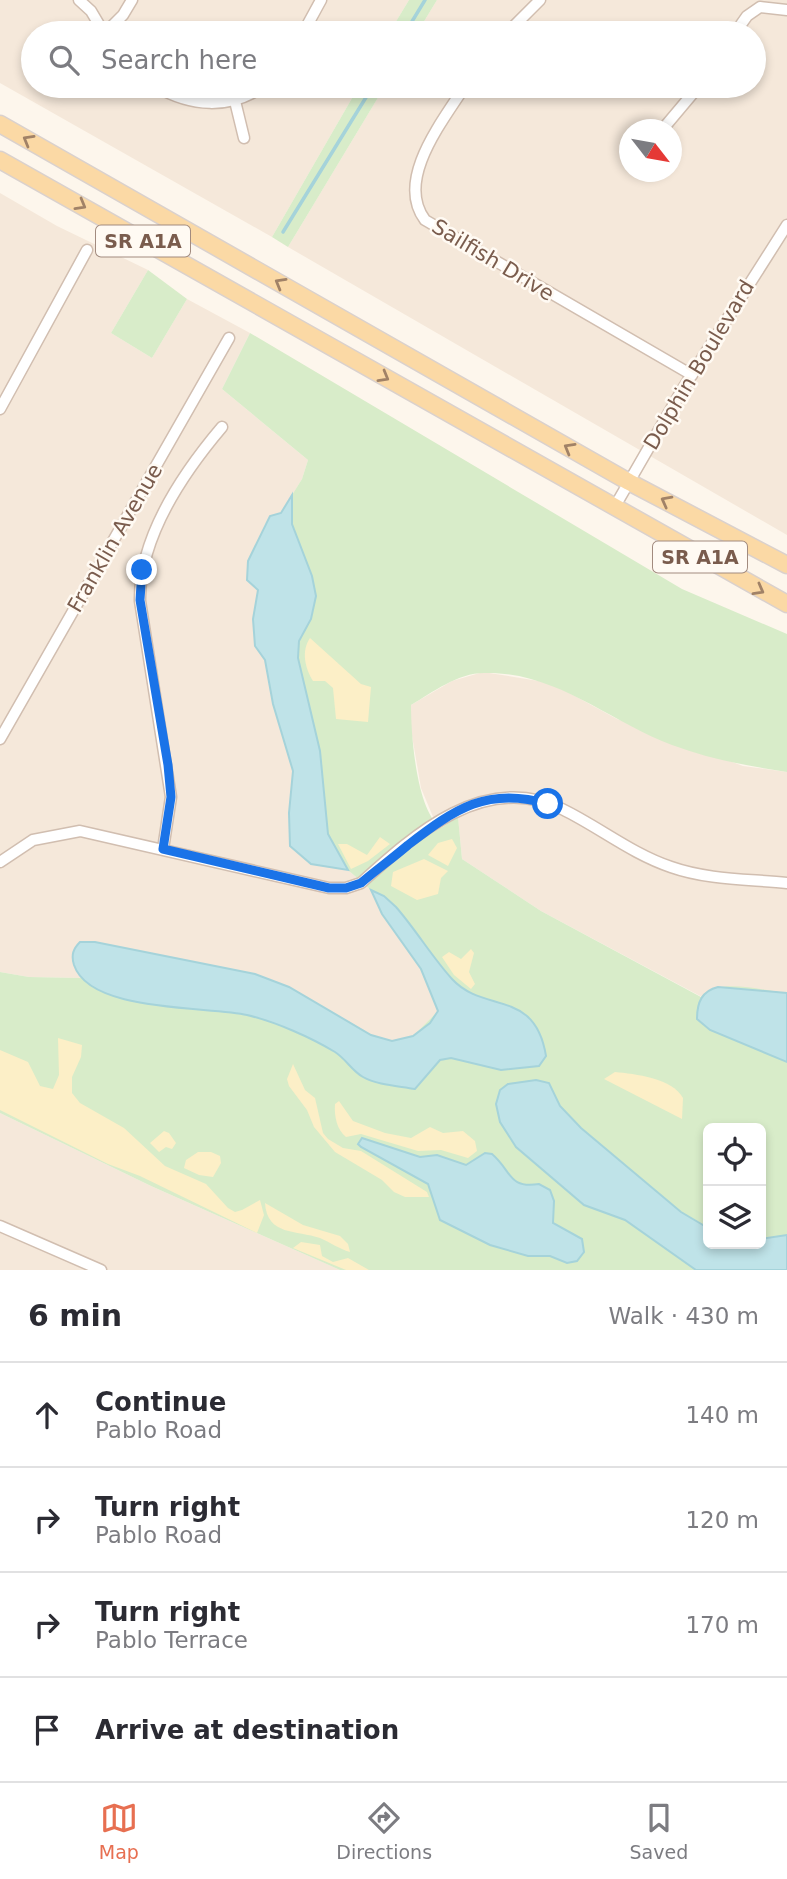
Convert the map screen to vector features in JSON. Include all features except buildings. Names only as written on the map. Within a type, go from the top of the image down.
[{"type":"main road","name":"SR A1A","points":[[0,124],[629,482],[787,565]]},
{"type":"main road","points":[[39,182],[55,155]]},
{"type":"main road","name":"SR A1A","points":[[0,160],[787,604]]},
{"type":"main road","points":[[324,344],[339,317]]},
{"type":"street","points":[[79,0],[92,11],[98,21]]},
{"type":"street","points":[[117,21],[132,0]]},
{"type":"street","points":[[310,21],[321,0]]},
{"type":"street","points":[[519,21],[540,0]]},
{"type":"street","points":[[743,21],[760,7],[787,10]]},
{"type":"street","points":[[183,98],[222,104],[241,98]]},
{"type":"street","name":"Sailfish Drive","points":[[458,98],[416,171],[413,194],[425,220],[692,375]]},
{"type":"street","points":[[671,119],[689,98]]},
{"type":"street","points":[[235,101],[244,138]]},
{"type":"street","name":"Dolphin Boulevard","points":[[614,508],[692,375],[787,225]]},
{"type":"street","points":[[0,409],[87,250]]},
{"type":"street","name":"Franklin Avenue","points":[[0,739],[229,338]]},
{"type":"street","points":[[163,849],[171,797],[140,600],[142,570],[158,527],[194,462],[222,427]]},
{"type":"street","points":[[0,862],[33,840],[65,831],[96,833],[329,888],[346,888],[361,883],[454,811],[485,799],[520,797],[562,809],[670,867],[714,877],[787,883]]},
{"type":"street","points":[[0,1226],[101,1270]]},
{"type":"shaded area","points":[[0,0],[409,0],[396,21],[21,21],[21,95],[0,83]]},
{"type":"shaded area","points":[[437,0],[787,0],[787,535],[288,247],[378,98],[766,98],[766,21],[424,21]]},
{"type":"shaded area","points":[[26,98],[352,98],[272,237]]},
{"type":"shaded area","points":[[0,193],[57,226],[148,270],[111,333],[152,358],[187,299],[250,333],[222,389],[308,460],[302,479],[281,513],[265,524],[247,580],[258,590],[253,619],[255,646],[265,660],[273,704],[293,771],[289,813],[290,846],[311,864],[348,870],[371,890],[382,914],[421,969],[438,1011],[413,1036],[393,1041],[371,1035],[289,987],[255,974],[95,942],[81,942],[72,959],[81,978],[29,977],[0,972]]},
{"type":"shaded area","points":[[483,672],[551,683],[617,719],[743,766],[787,772],[787,993],[702,997],[541,911],[462,859],[458,818],[441,828],[436,824],[421,788],[411,730],[411,705],[452,681]]},
{"type":"shaded area","points":[[0,1113],[151,1186],[340,1270],[0,1270]]},
{"type":"green space","points":[[409,0],[437,0],[424,21],[396,21]]},
{"type":"green space","points":[[352,98],[378,98],[288,247],[272,237]]},
{"type":"green space","points":[[148,270],[187,299],[152,358],[111,333]]},
{"type":"green space","points":[[250,333],[682,589],[787,634],[787,772],[729,762],[686,750],[648,735],[558,689],[535,680],[510,675],[484,673],[465,676],[411,705],[417,771],[426,805],[441,828],[458,817],[462,859],[541,911],[701,997],[709,991],[729,986],[787,993],[787,1270],[340,1270],[151,1186],[0,1113],[0,972],[29,977],[81,978],[73,960],[74,951],[80,942],[95,942],[255,974],[289,987],[371,1035],[392,1041],[413,1036],[438,1011],[421,969],[382,914],[371,890],[348,870],[328,834],[320,751],[298,658],[299,641],[311,619],[316,596],[312,576],[292,523],[292,495],[302,479],[308,460],[222,389]]},
{"type":"sand","points":[[310,638],[361,684],[371,687],[368,722],[336,719],[333,688],[325,681],[313,681],[308,671],[305,654]]},
{"type":"sand","points":[[380,837],[390,844],[368,861],[351,869],[338,844],[347,844],[367,855]]},
{"type":"sand","points":[[452,839],[457,848],[448,866],[428,855],[438,843]]},
{"type":"sand","points":[[424,859],[448,871],[441,878],[438,894],[417,900],[391,886],[393,872]]},
{"type":"sand","points":[[471,949],[474,953],[469,972],[475,984],[471,989],[454,975],[442,957],[449,952],[461,959]]},
{"type":"sand","points":[[58,1038],[82,1045],[81,1057],[72,1077],[72,1093],[80,1103],[124,1128],[165,1166],[206,1184],[235,1212],[260,1200],[264,1215],[257,1233],[0,1110],[0,1050],[28,1062],[40,1086],[53,1089],[59,1075]]},
{"type":"sand","points":[[293,1064],[305,1090],[315,1098],[323,1133],[328,1139],[343,1148],[361,1151],[427,1192],[429,1197],[405,1197],[394,1192],[382,1180],[335,1152],[314,1127],[307,1110],[289,1086],[287,1079]]},
{"type":"sand","points":[[615,1072],[652,1078],[671,1086],[683,1098],[682,1119],[604,1079]]},
{"type":"sand","points":[[339,1101],[353,1121],[385,1133],[411,1138],[430,1127],[443,1133],[463,1131],[475,1141],[477,1151],[468,1158],[441,1150],[418,1151],[361,1134],[346,1137],[340,1131],[336,1118],[335,1104]]},
{"type":"sand","points":[[164,1131],[169,1133],[176,1143],[172,1149],[166,1147],[159,1152],[150,1143]]},
{"type":"sand","points":[[198,1152],[211,1152],[220,1156],[221,1163],[213,1177],[199,1175],[184,1168],[186,1160]]},
{"type":"sand","points":[[265,1203],[303,1225],[340,1236],[348,1244],[350,1252],[320,1238],[277,1226],[267,1214]]},
{"type":"sand","points":[[301,1242],[320,1245],[322,1256],[333,1262],[348,1258],[369,1270],[346,1270],[293,1248]]},
{"type":"water","points":[[292,495],[292,524],[312,576],[316,596],[311,619],[299,641],[298,658],[320,751],[328,834],[348,870],[311,864],[290,846],[289,813],[293,771],[273,704],[265,660],[255,646],[253,619],[258,590],[247,580],[248,561],[270,516],[281,513]]},
{"type":"water","points":[[371,890],[384,896],[396,907],[445,971],[465,990],[507,1005],[531,1020],[540,1035],[546,1056],[539,1066],[501,1070],[451,1058],[440,1060],[415,1089],[381,1084],[359,1074],[325,1046],[269,1022],[229,1012],[152,1005],[102,992],[84,981],[73,961],[73,952],[80,942],[95,942],[255,974],[289,987],[371,1035],[392,1041],[413,1036],[430,1023],[438,1011],[421,969],[382,914]]},
{"type":"water","points":[[718,987],[787,993],[787,1062],[710,1030],[697,1019],[702,998],[708,991]]},
{"type":"water","points":[[536,1080],[549,1083],[560,1106],[581,1128],[681,1212],[703,1225],[703,1249],[766,1249],[766,1238],[787,1235],[787,1270],[696,1270],[625,1220],[584,1205],[516,1147],[500,1122],[496,1104],[500,1090],[508,1084]]},
{"type":"water","points":[[362,1138],[420,1157],[437,1155],[466,1165],[485,1153],[492,1154],[516,1181],[521,1184],[539,1184],[550,1190],[554,1201],[553,1223],[582,1239],[584,1252],[577,1261],[567,1263],[550,1256],[528,1256],[490,1245],[440,1220],[428,1184],[361,1147],[358,1144]]},
{"type":"waterway","points":[[412,21],[425,0]]},
{"type":"waterway","points":[[283,232],[366,98]]},
{"type":"route","points":[[142,570],[140,600],[171,797],[163,849],[329,888],[346,888],[361,883],[436,824],[466,805],[498,797],[520,797],[548,804]]}]
